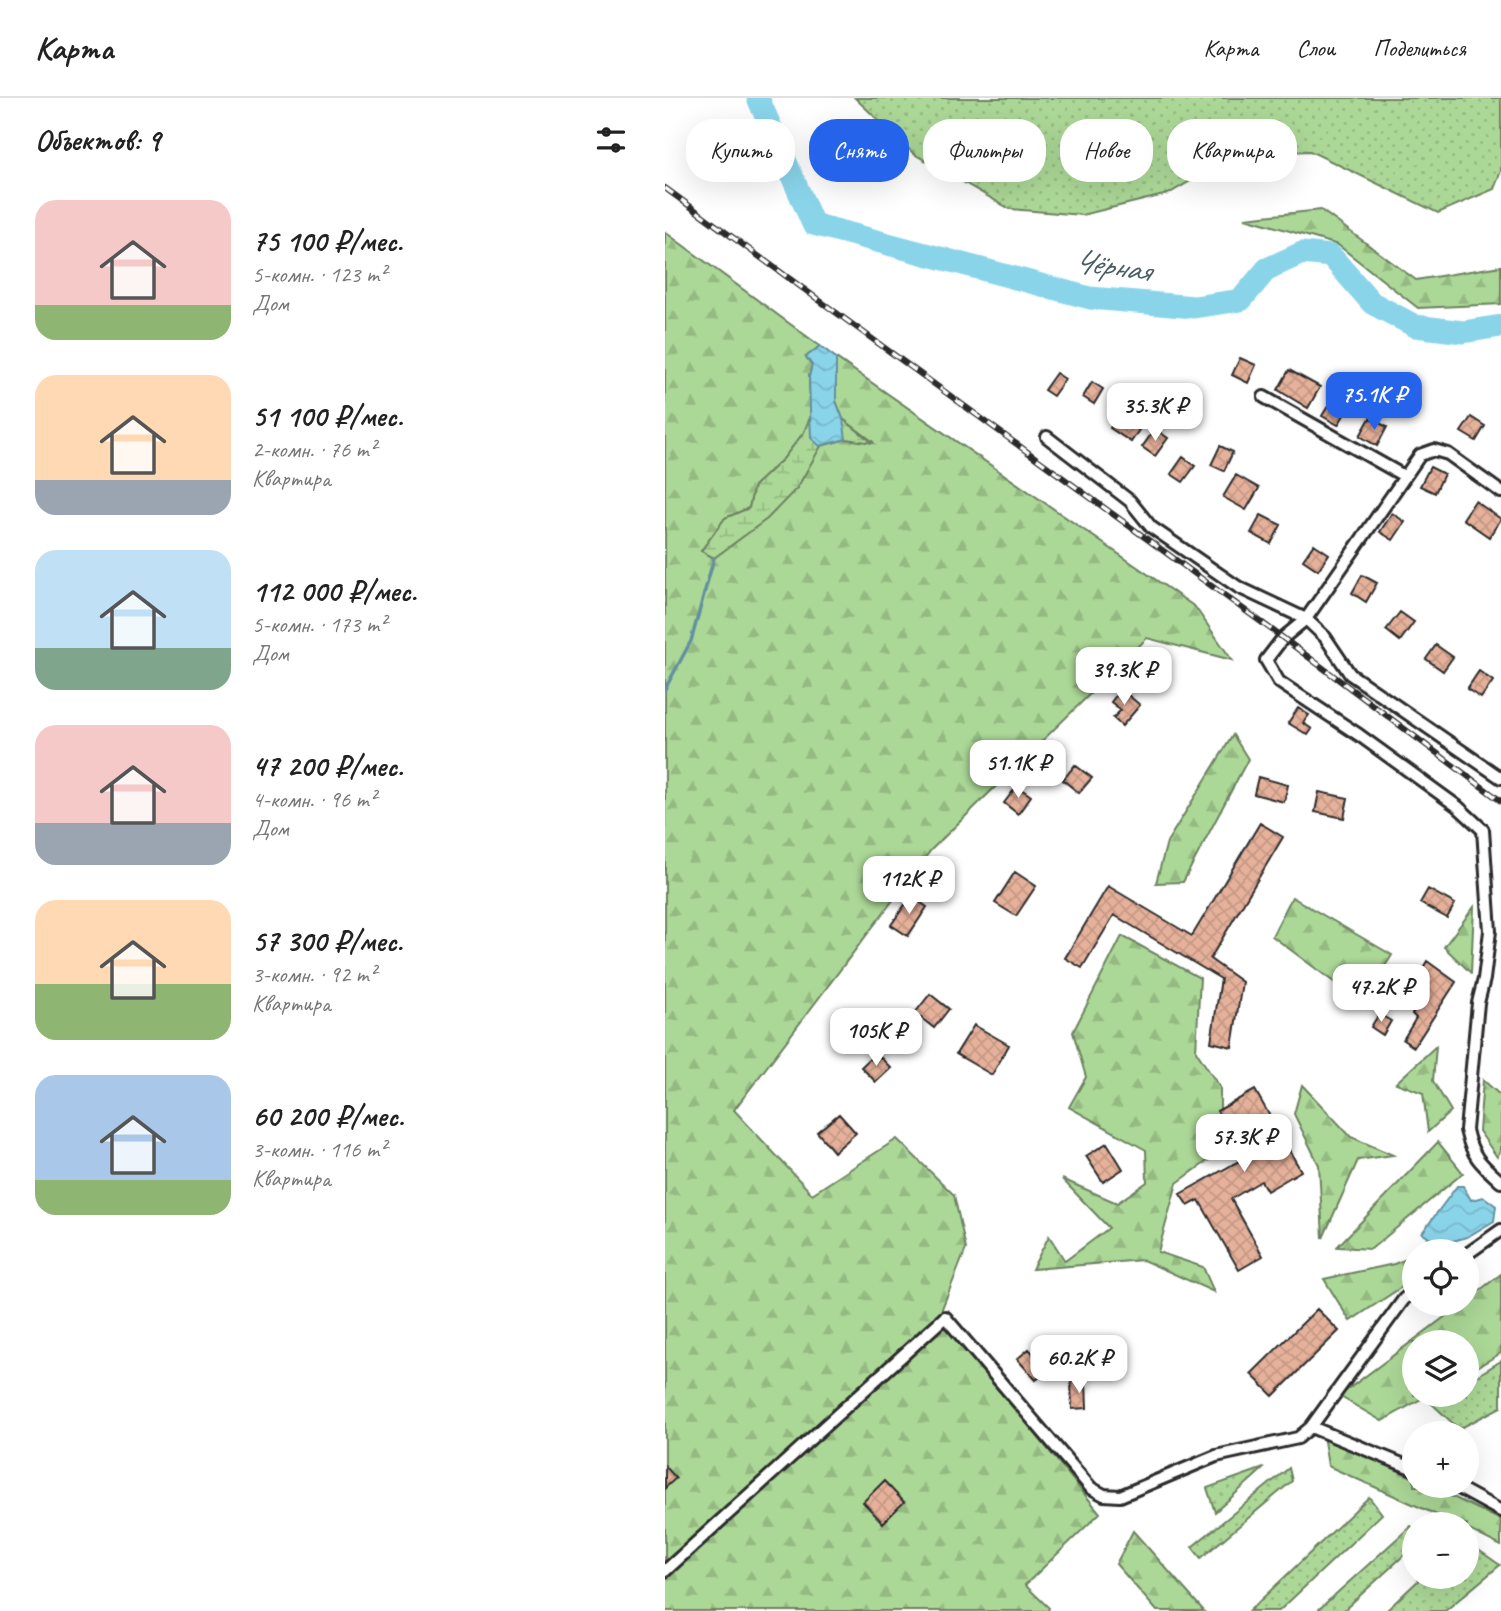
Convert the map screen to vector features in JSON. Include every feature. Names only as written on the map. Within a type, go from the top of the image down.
[{"type":"street","points":[[1264,397],[1404,477]]},
{"type":"street","points":[[1047,437],[1130,501],[1151,527],[1238,587],[1306,619],[1325,636],[1350,674],[1501,778]]},
{"type":"street","points":[[1501,492],[1448,454],[1434,450],[1420,455],[1306,619],[1283,638],[1266,660],[1279,682],[1414,774],[1457,806],[1483,830],[1490,931],[1478,1003],[1466,1130],[1470,1149],[1478,1161],[1501,1181]]},
{"type":"street","points":[[1479,1246],[1501,1230]]},
{"type":"street","points":[[665,1571],[945,1318],[1091,1488],[1104,1495],[1120,1496],[1216,1456],[1298,1438],[1311,1427],[1402,1302]]},
{"type":"street","points":[[1311,1427],[1402,1464]]},
{"type":"street","points":[[1477,1498],[1501,1511]]},
{"type":"green space","points":[[855,98],[1501,98],[1501,171],[1494,189],[1438,213],[1310,151],[1297,152],[1297,119],[1167,119],[1167,182],[1189,182],[1168,194],[1082,215],[1010,209],[963,182],[1046,182],[1046,119],[923,119],[923,159],[909,149],[909,119],[877,119]]},
{"type":"green space","points":[[1321,210],[1416,280],[1501,266],[1501,304],[1418,308],[1338,245],[1245,218]]},
{"type":"green space","points":[[665,232],[820,346],[806,357],[812,365],[809,377],[811,416],[804,432],[783,459],[754,486],[749,508],[725,518],[701,551],[797,488],[820,446],[846,439],[872,441],[843,419],[836,401],[836,358],[1195,607],[1232,660],[1147,638],[931,850],[734,1110],[812,1194],[897,1139],[954,1195],[966,1249],[939,1316],[1100,1513],[1025,1585],[1049,1608],[1048,1611],[665,1611]]},
{"type":"green space","points":[[820,346],[836,358],[836,401],[843,419],[873,443],[846,439],[821,446],[797,488],[767,519],[714,558],[701,551],[725,518],[749,508],[754,486],[783,459],[804,432],[811,416],[809,377],[812,365],[806,357]]},
{"type":"green space","points":[[1233,735],[1248,759],[1183,882],[1156,883],[1167,842]]},
{"type":"green space","points":[[1292,897],[1392,955],[1362,1003],[1272,936]]},
{"type":"green space","points":[[1474,907],[1471,973],[1444,947]]},
{"type":"green space","points":[[1122,936],[1200,978],[1196,1051],[1220,1088],[1220,1152],[1177,1183],[1158,1252],[1203,1267],[1214,1292],[1143,1260],[1032,1269],[1049,1236],[1065,1261],[1109,1228],[1062,1179],[1117,1203],[1147,1182],[1146,1150],[1069,1107],[1086,1077],[1073,1032]]},
{"type":"green space","points":[[1436,1046],[1433,1081],[1451,1111],[1428,1132],[1423,1093],[1396,1083]]},
{"type":"green space","points":[[1483,1080],[1501,1096],[1501,1150],[1497,1157],[1479,1131]]},
{"type":"green space","points":[[1302,1085],[1351,1137],[1393,1155],[1358,1160],[1323,1238],[1319,1165],[1294,1114]]},
{"type":"green space","points":[[1438,1142],[1463,1173],[1371,1249],[1337,1247]]},
{"type":"green space","points":[[1402,1261],[1402,1287],[1350,1321],[1324,1279]]},
{"type":"green space","points":[[1501,1274],[1501,1353],[1479,1366],[1479,1330],[1427,1330],[1446,1316],[1479,1316],[1479,1291]]},
{"type":"green space","points":[[1402,1349],[1402,1407],[1407,1407],[1382,1421],[1339,1396]]},
{"type":"green space","points":[[1501,1361],[1501,1407],[1474,1421],[1450,1421],[1435,1407],[1479,1407],[1479,1375]]},
{"type":"green space","points":[[1323,1435],[1402,1472],[1402,1498],[1455,1498],[1501,1520],[1501,1546],[1479,1535],[1479,1512],[1430,1512],[1328,1466]]},
{"type":"green space","points":[[1264,1468],[1215,1512],[1207,1488]]},
{"type":"green space","points":[[1289,1468],[1292,1481],[1201,1558],[1192,1547]]},
{"type":"green space","points":[[1369,1497],[1382,1514],[1279,1611],[1249,1611]]},
{"type":"green space","points":[[1133,1531],[1204,1611],[1157,1611],[1116,1564]]},
{"type":"green space","points":[[1402,1534],[1402,1557],[1343,1611],[1317,1611]]},
{"type":"green space","points":[[1479,1550],[1500,1565],[1479,1583]]},
{"type":"green space","points":[[1409,1589],[1471,1589],[1445,1611],[1386,1611]]},
{"type":"water","points":[[820,346],[836,358],[836,401],[843,419],[846,439],[820,446],[811,438],[809,377],[812,365],[806,357]]},
{"type":"water","points":[[1457,1186],[1463,1186],[1471,1200],[1484,1197],[1496,1206],[1494,1221],[1467,1237],[1430,1239],[1422,1233]]},
{"type":"building","points":[[1240,358],[1256,365],[1248,383],[1232,375]]},
{"type":"building","points":[[1289,370],[1320,387],[1308,408],[1278,390]]},
{"type":"building","points":[[1056,373],[1065,379],[1053,396],[1044,390]]},
{"type":"building","points":[[1092,382],[1103,389],[1094,404],[1083,397]]},
{"type":"building","points":[[1141,398],[1154,407],[1131,442],[1110,428],[1121,410],[1130,415]]},
{"type":"building","points":[[1333,398],[1349,407],[1338,425],[1322,416]]},
{"type":"building","points":[[1471,417],[1485,426],[1476,441],[1461,432]]},
{"type":"building","points":[[1370,418],[1387,427],[1377,446],[1360,436]]},
{"type":"building","points":[[1155,429],[1168,438],[1155,456],[1142,447]]},
{"type":"building","points":[[1220,446],[1233,452],[1224,471],[1211,465]]},
{"type":"building","points":[[1183,457],[1195,466],[1183,482],[1171,474]]},
{"type":"building","points":[[1430,467],[1444,474],[1435,493],[1420,486]]},
{"type":"building","points":[[1236,475],[1259,488],[1246,510],[1223,497]]},
{"type":"building","points":[[1475,501],[1501,519],[1489,537],[1463,519]]},
{"type":"building","points":[[1392,513],[1405,522],[1393,540],[1380,532]]},
{"type":"building","points":[[1261,515],[1281,525],[1271,544],[1251,533]]},
{"type":"building","points":[[1314,544],[1329,554],[1318,570],[1303,560]]},
{"type":"building","points":[[1362,575],[1377,583],[1366,602],[1352,593]]},
{"type":"building","points":[[1400,612],[1414,622],[1400,641],[1386,630]]},
{"type":"building","points":[[1436,645],[1453,657],[1443,671],[1426,659]]},
{"type":"building","points":[[1479,671],[1493,681],[1481,698],[1467,689]]},
{"type":"building","points":[[1121,689],[1140,705],[1122,726],[1113,718],[1121,710],[1111,702]]},
{"type":"building","points":[[1298,708],[1309,715],[1303,723],[1312,729],[1308,735],[1288,723]]},
{"type":"building","points":[[1075,765],[1092,778],[1079,793],[1063,780]]},
{"type":"building","points":[[1258,777],[1288,785],[1284,802],[1254,794]]},
{"type":"building","points":[[1017,786],[1031,796],[1018,814],[1004,803]]},
{"type":"building","points":[[1319,792],[1348,798],[1344,818],[1315,812]]},
{"type":"building","points":[[1260,823],[1283,837],[1210,959],[1242,982],[1232,1047],[1211,1042],[1221,979],[1114,915],[1082,968],[1065,958],[1108,886],[1192,936]]},
{"type":"building","points":[[1015,872],[1036,886],[1016,916],[995,903]]},
{"type":"building","points":[[1428,889],[1455,904],[1447,918],[1420,903]]},
{"type":"building","points":[[911,896],[927,907],[908,936],[891,925]]},
{"type":"building","points":[[1427,961],[1456,982],[1414,1047],[1403,1040],[1416,1018],[1412,1014],[1427,990],[1415,982]]},
{"type":"building","points":[[930,994],[949,1009],[934,1028],[915,1013]]},
{"type":"building","points":[[1379,1014],[1391,1021],[1383,1035],[1371,1027]]},
{"type":"building","points":[[974,1025],[1009,1045],[992,1075],[956,1054]]},
{"type":"building","points":[[876,1053],[891,1068],[876,1082],[861,1067]]},
{"type":"building","points":[[1255,1090],[1301,1171],[1267,1191],[1261,1181],[1231,1199],[1263,1256],[1239,1270],[1199,1200],[1188,1206],[1180,1194],[1244,1158],[1217,1111]]},
{"type":"building","points":[[839,1114],[856,1133],[834,1152],[817,1132]]},
{"type":"building","points":[[1107,1143],[1123,1169],[1103,1182],[1086,1156]]},
{"type":"building","points":[[1317,1309],[1339,1331],[1273,1396],[1251,1374]]},
{"type":"building","points":[[1029,1349],[1048,1370],[1036,1380],[1017,1359]]},
{"type":"building","points":[[1071,1381],[1086,1381],[1087,1408],[1072,1409]]},
{"type":"building","points":[[665,1466],[676,1478],[665,1488]]},
{"type":"building","points":[[884,1481],[904,1502],[883,1523],[863,1502]]},
{"type":"waterway","name":"Чёрная","points":[[758,98],[813,224],[1090,298],[1194,307],[1241,300],[1267,269],[1302,253],[1331,256],[1372,303],[1415,326],[1463,332],[1501,326]]},
{"type":"waterway","points":[[665,689],[691,641],[714,558]]},
{"type":"railway","points":[[665,188],[1283,638],[1501,801]]}]
